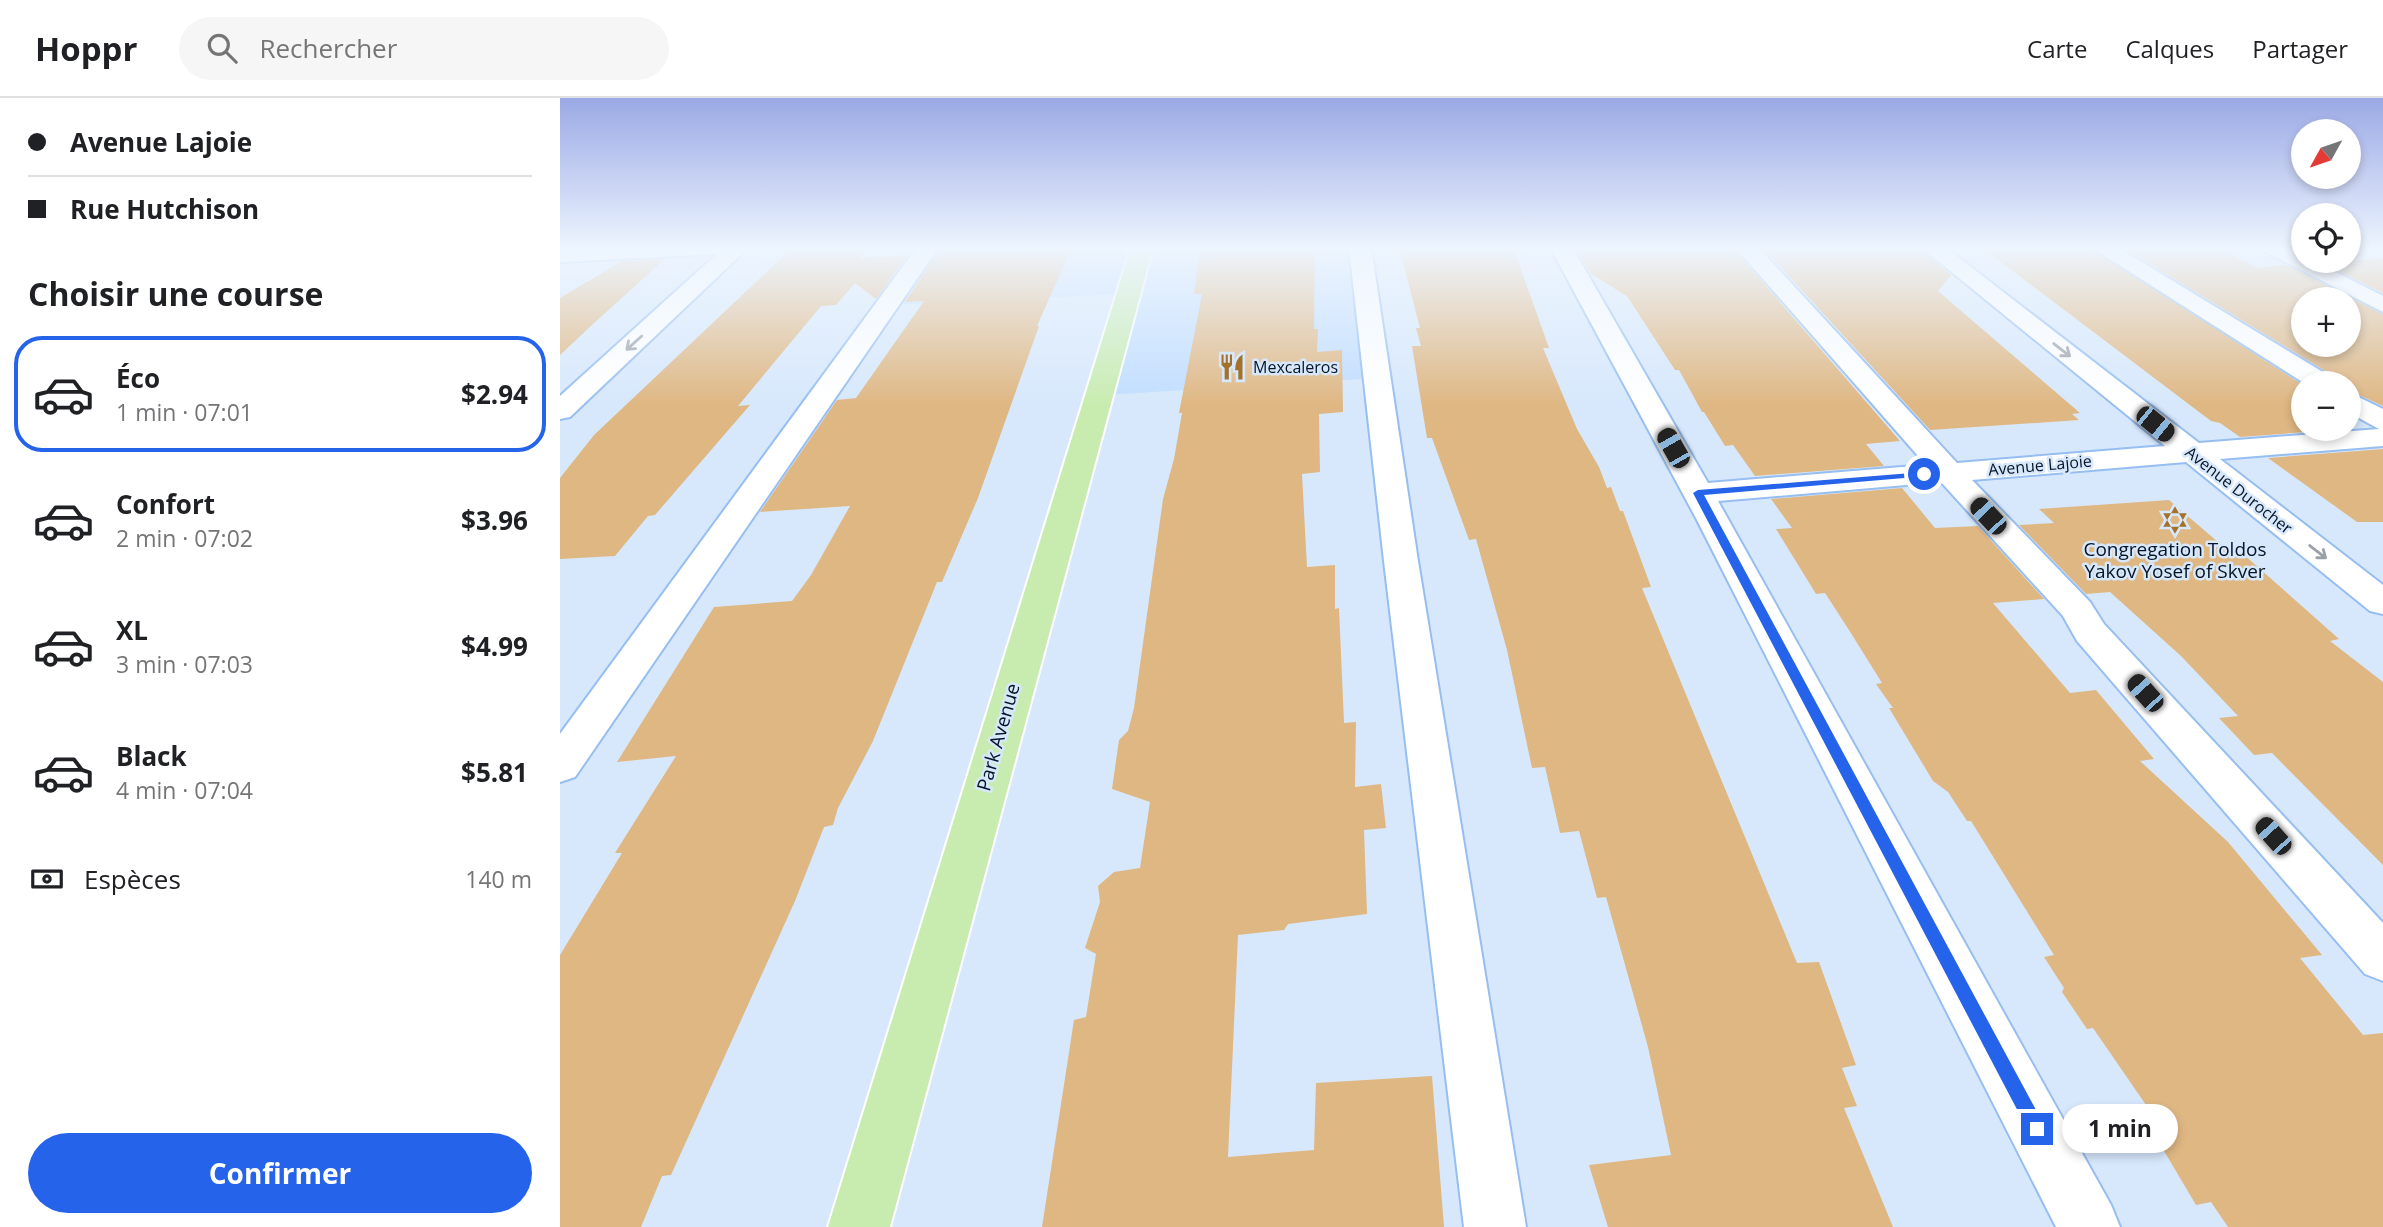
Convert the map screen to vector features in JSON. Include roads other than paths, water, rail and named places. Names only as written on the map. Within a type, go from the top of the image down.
[{"type":"main road","name":"Park Avenue","points":[[859,1227],[1010,695],[1126,300]]},
{"type":"street","points":[[560,411],[681,300]]},
{"type":"street","points":[[560,766],[891,300]]},
{"type":"street","points":[[1367,300],[1495,1227]]},
{"type":"street","points":[[1590,300],[1698,493],[2089,1227]]},
{"type":"street","points":[[1794,300],[2077,610],[2090,632],[2383,958]]},
{"type":"street","name":"Avenue Durocher","points":[[1998,300],[2383,603]]},
{"type":"street","points":[[2187,300],[2303,371]]},
{"type":"street","points":[[2361,408],[2383,421]]},
{"type":"street","name":"Avenue Lajoie","points":[[1698,493],[2383,437]]},
{"type":"place","name":"Mexcaleros","points":[[1232,367]]},
{"type":"place","name":"Congregation Toldos Yakov Yosef of Skver","points":[[2175,520]]}]
